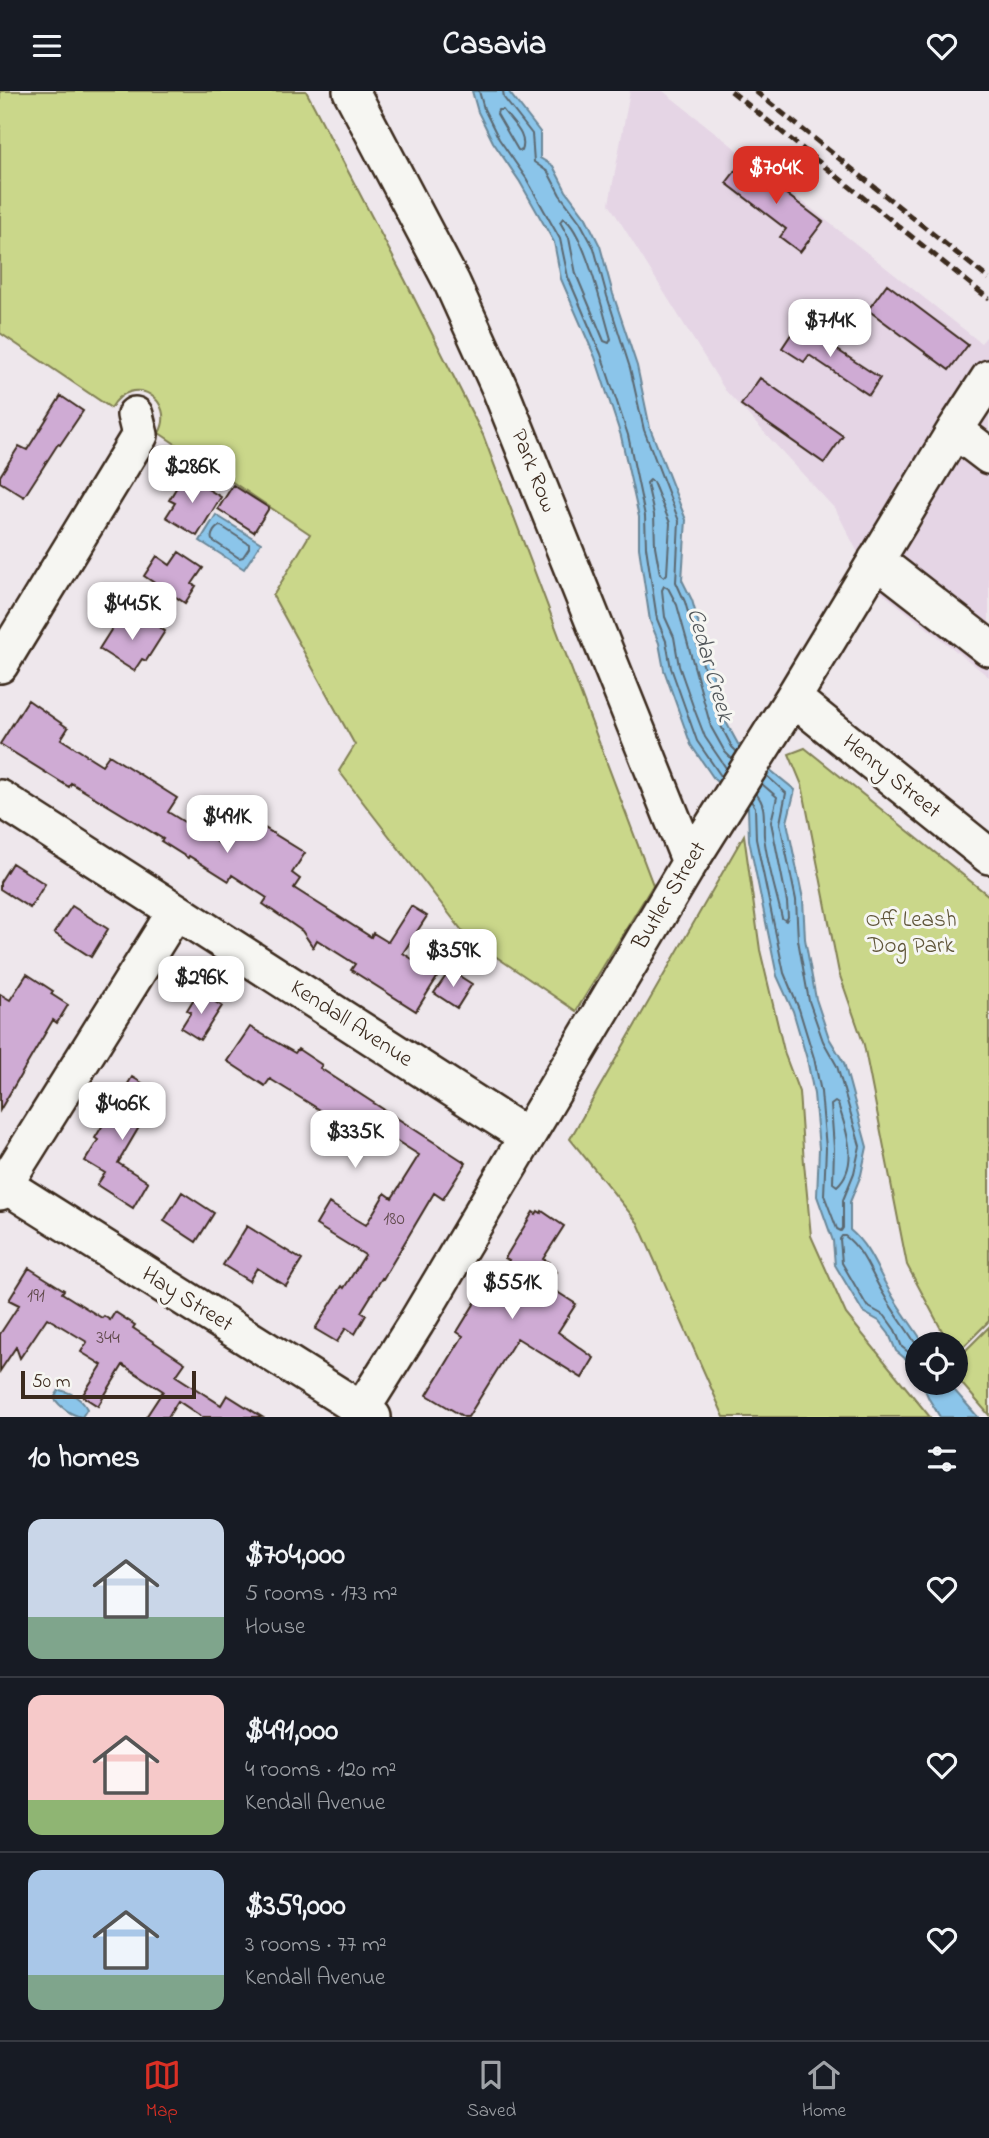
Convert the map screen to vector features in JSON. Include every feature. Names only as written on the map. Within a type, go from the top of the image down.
[{"type":"street","name":"Park Row","points":[[351,91],[452,283],[500,389],[690,862]]},
{"type":"street","name":"Butler Street","points":[[364,1415],[526,1136],[690,862],[989,378]]},
{"type":"street","points":[[0,664],[141,435],[135,415]]},
{"type":"street","points":[[955,430],[989,456]]},
{"type":"street","points":[[876,559],[989,647]]},
{"type":"street","name":"Henry Street","points":[[793,698],[989,856]]},
{"type":"street","name":"Kendall Avenue","points":[[0,798],[526,1136]]},
{"type":"street","points":[[1,1187],[175,912]]},
{"type":"street","name":"Hay Street","points":[[1,1187],[364,1415]]},
{"type":"shaded area","points":[[630,91],[663,91],[981,343],[989,334],[989,677],[876,588],[836,510],[725,390],[609,204]]},
{"type":"green space","points":[[0,91],[306,91],[483,435],[653,885],[576,1011],[467,937],[339,771],[355,745],[273,596],[310,534],[159,433],[163,421],[162,410],[158,401],[150,395],[141,391],[130,392],[120,397],[111,408],[0,333]]},
{"type":"green space","name":"Off Leash Dog Park","points":[[805,748],[989,896],[989,1321],[968,1342],[968,1332],[943,1332],[907,1265],[864,1045],[839,973],[802,785],[789,754]]},
{"type":"green space","points":[[744,835],[760,950],[785,1055],[799,1092],[811,1236],[846,1314],[905,1386],[905,1395],[912,1395],[930,1417],[724,1417],[638,1223],[570,1139]]},
{"type":"green space","points":[[989,1327],[989,1415],[968,1391],[968,1348]]},
{"type":"water","name":"Cedar Creek","points":[[472,91],[508,91],[540,132],[540,158],[553,166],[566,191],[586,218],[600,246],[637,366],[650,428],[686,520],[682,580],[692,600],[726,722],[738,744],[795,790],[787,822],[803,899],[805,939],[816,999],[829,1038],[844,1063],[867,1147],[861,1175],[850,1202],[850,1230],[868,1251],[894,1299],[916,1332],[905,1332],[905,1358],[896,1351],[889,1334],[879,1321],[863,1312],[835,1265],[833,1241],[817,1196],[819,1148],[814,1094],[793,1011],[777,976],[749,840],[748,808],[715,780],[691,745],[650,621],[639,548],[639,517],[621,436],[595,357],[561,279],[554,242],[520,182],[493,142],[478,112]]},
{"type":"water","points":[[216,515],[261,543],[244,569],[200,541]]},
{"type":"water","points":[[59,1390],[72,1394],[82,1402],[87,1409],[82,1417],[56,1401],[54,1398]]},
{"type":"water","points":[[927,1395],[959,1395],[978,1417],[940,1417]]},
{"type":"building","points":[[743,161],[823,222],[800,252],[780,237],[786,229],[726,183]]},
{"type":"building","points":[[887,284],[968,345],[949,370],[868,310]]},
{"type":"building","points":[[798,324],[880,378],[869,395],[809,355],[804,362],[782,348]]},
{"type":"building","points":[[760,378],[843,436],[824,463],[741,405]]},
{"type":"building","points":[[61,396],[83,411],[24,497],[0,482],[0,476],[19,446],[27,450]]},
{"type":"building","points":[[184,475],[221,497],[197,536],[166,517],[175,503],[169,500]]},
{"type":"building","points":[[233,485],[269,508],[254,532],[218,509]]},
{"type":"building","points":[[179,552],[203,568],[192,584],[196,586],[185,603],[144,576],[157,556],[170,565]]},
{"type":"building","points":[[139,614],[165,631],[146,661],[142,659],[134,671],[99,649],[116,622],[129,630]]},
{"type":"building","points":[[28,700],[68,728],[61,739],[102,765],[109,755],[177,798],[168,812],[222,845],[242,814],[305,853],[292,873],[300,879],[294,888],[371,937],[373,933],[388,942],[411,906],[427,916],[403,953],[438,976],[416,1011],[351,970],[355,964],[317,940],[313,947],[302,931],[263,904],[267,898],[232,875],[229,881],[189,856],[188,858],[161,841],[163,839],[71,783],[69,787],[0,744]]},
{"type":"building","points":[[12,863],[45,884],[30,908],[0,889],[0,882]]},
{"type":"building","points":[[72,906],[108,929],[91,957],[54,933]]},
{"type":"building","points":[[450,970],[472,984],[457,1008],[434,993]]},
{"type":"building","points":[[27,974],[53,991],[51,994],[68,1005],[57,1023],[53,1020],[0,1110],[0,994],[10,1000]]},
{"type":"building","points":[[198,992],[222,1006],[200,1040],[181,1028],[191,1012],[187,1010]]},
{"type":"building","points":[[250,1027],[295,1053],[298,1049],[322,1065],[320,1068],[466,1163],[443,1199],[434,1193],[361,1312],[366,1315],[355,1334],[346,1328],[337,1342],[315,1329],[365,1255],[316,1225],[329,1203],[366,1225],[385,1193],[392,1198],[419,1155],[362,1119],[347,1143],[318,1124],[325,1113],[270,1079],[265,1086],[227,1061]]},
{"type":"building","points":[[132,1077],[159,1093],[118,1163],[148,1182],[133,1208],[97,1185],[105,1173],[85,1161],[98,1140],[95,1138]]},
{"type":"building","points":[[182,1192],[214,1213],[196,1242],[164,1221]]},
{"type":"building","points":[[538,1211],[564,1226],[543,1259],[557,1272],[548,1286],[576,1304],[558,1332],[594,1358],[582,1378],[517,1338],[468,1417],[464,1417],[427,1395],[463,1336],[457,1332],[484,1288],[489,1292],[509,1260],[505,1258],[533,1212],[536,1214]]},
{"type":"building","points":[[247,1226],[302,1260],[286,1286],[257,1268],[249,1281],[223,1265]]},
{"type":"building","points":[[29,1268],[102,1318],[104,1316],[110,1320],[115,1312],[135,1325],[133,1328],[185,1363],[176,1376],[221,1405],[227,1395],[262,1417],[202,1417],[178,1401],[168,1417],[146,1417],[163,1391],[123,1365],[98,1406],[82,1396],[102,1365],[81,1352],[87,1342],[47,1318],[20,1358],[16,1347],[0,1371],[0,1334],[19,1305],[9,1300]]},
{"type":"railway","points":[[731,91],[989,299]]},
{"type":"railway","points":[[755,91],[989,279]]}]
